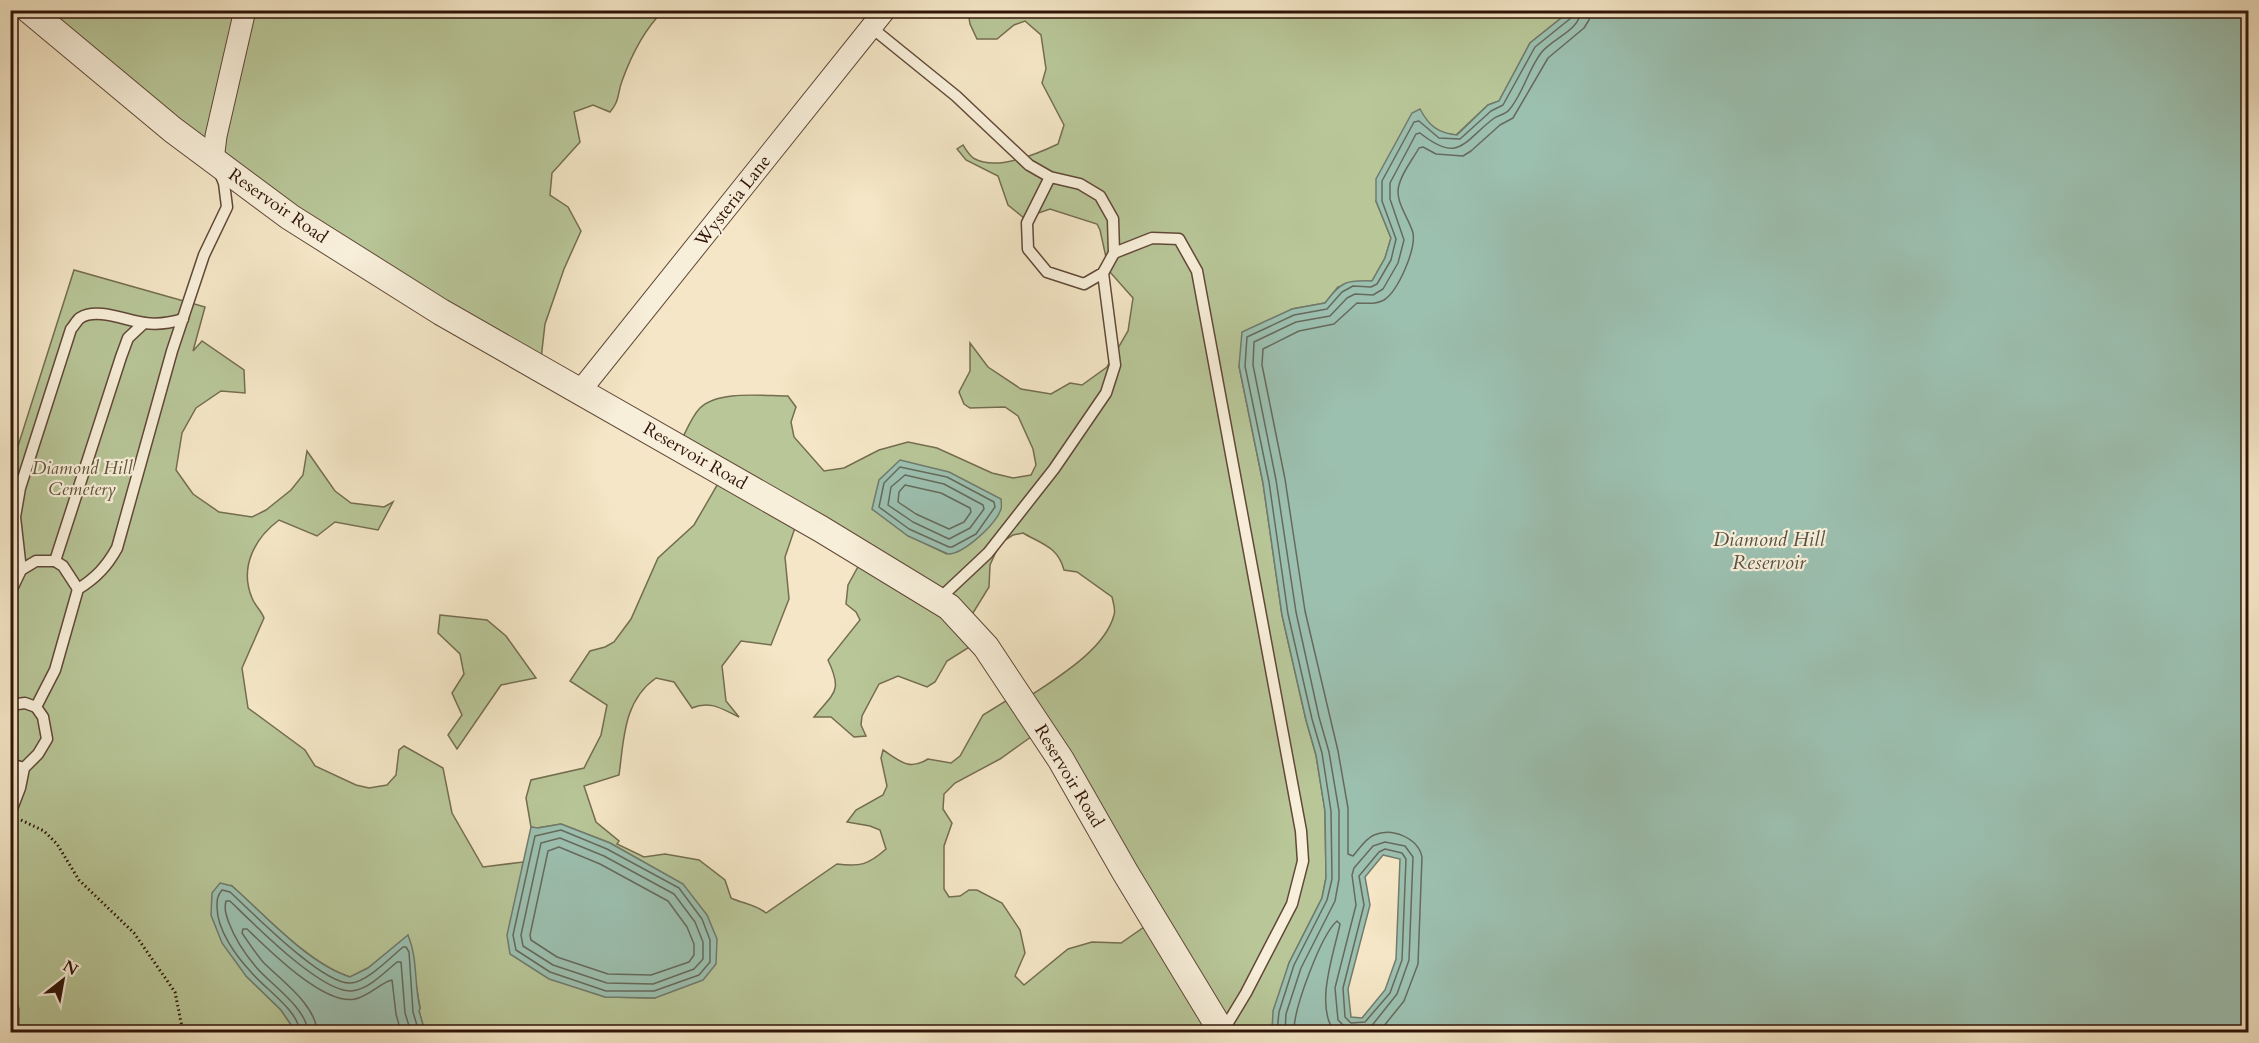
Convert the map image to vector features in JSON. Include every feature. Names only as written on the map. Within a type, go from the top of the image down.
[{"type":"street","name":"Reservoir Road","points":[[29,10],[173,130],[299,223],[441,312],[822,529],[949,607],[986,647],[1061,760],[1125,872],[1222,1032]]},
{"type":"street","points":[[213,160],[216,136],[245,10]]},
{"type":"street","name":"Wysteria Lane","points":[[580,391],[885,10]]},
{"type":"lane","points":[[872,28],[956,96],[1029,165],[1050,177],[1080,184],[1100,196],[1113,219],[1114,253],[1103,273],[1084,284],[1047,272],[1028,249],[1027,223],[1050,177]]},
{"type":"lane","points":[[36,707],[55,670],[78,589],[93,580],[108,565],[117,548],[183,319],[204,255],[227,207],[224,183],[213,160]]},
{"type":"lane","points":[[1114,253],[1152,238],[1179,239],[1197,271],[1301,831],[1303,861],[1292,904],[1246,993],[1222,1032]]},
{"type":"lane","points":[[938,600],[988,553],[1054,469],[1106,393],[1114,365],[1103,273]]},
{"type":"lane","points":[[10,593],[21,570],[15,517],[20,488],[71,329],[80,319],[91,315],[119,316],[144,323],[167,324],[183,319]]},
{"type":"lane","points":[[55,561],[128,338],[144,323]]},
{"type":"lane","points":[[21,570],[36,561],[55,561],[63,566],[78,589]]},
{"type":"lane","points":[[10,705],[25,704],[36,707],[44,717],[46,739],[38,754],[24,768],[14,816]]},
{"type":"lane","points":[[10,764],[24,768]]},
{"type":"path","points":[[14,816],[44,831],[57,844],[79,879],[134,933],[175,992],[183,1032]]},
{"type":"green space","points":[[28,11],[663,11],[650,26],[634,53],[622,81],[617,101],[610,112],[593,105],[574,112],[580,142],[552,173],[550,195],[568,207],[581,231],[564,269],[545,324],[540,368],[378,270]]},
{"type":"green space","name":"Diamond Hill Cemetery","points":[[968,11],[1570,11],[1530,43],[1499,101],[1488,105],[1456,135],[1441,133],[1425,120],[1376,201],[1391,238],[1385,258],[1372,281],[1338,287],[1325,303],[1292,309],[1239,366],[1263,483],[1282,615],[1316,755],[1325,811],[1326,878],[1322,898],[1289,963],[1272,1032],[425,1032],[419,1011],[408,936],[368,968],[350,977],[335,971],[303,950],[232,886],[246,976],[281,1010],[296,1032],[19,1032],[19,1009],[11,979],[11,468],[74,270],[205,307],[193,351],[202,341],[244,370],[245,393],[221,391],[196,408],[182,433],[176,470],[193,494],[219,512],[252,517],[266,510],[291,490],[303,475],[307,451],[335,491],[351,503],[384,507],[393,502],[378,530],[335,522],[317,536],[279,520],[256,544],[249,564],[248,586],[253,601],[264,618],[242,668],[248,708],[305,750],[315,766],[356,785],[369,788],[387,785],[396,775],[399,750],[404,746],[443,768],[452,813],[483,867],[523,862],[522,870],[550,978],[605,997],[655,998],[683,884],[610,843],[561,824],[531,827],[526,798],[531,780],[584,768],[601,735],[607,705],[570,681],[590,651],[614,642],[631,619],[658,558],[694,525],[723,475],[679,445],[697,412],[708,402],[729,396],[788,396],[796,407],[791,422],[794,437],[824,471],[844,468],[879,450],[908,442],[937,448],[992,473],[1013,478],[1031,475],[1036,465],[1033,449],[1018,416],[1005,407],[970,408],[964,404],[959,392],[970,371],[970,343],[988,367],[1021,389],[1051,394],[1070,383],[1082,385],[1107,367],[1128,331],[1133,298],[1109,271],[1097,224],[1050,209],[1024,218],[1008,205],[998,176],[966,160],[957,149],[963,145],[971,157],[984,162],[1017,160],[1058,144],[1064,125],[1042,83],[1046,69],[1041,35],[1025,21],[1014,25],[997,39],[977,39],[970,24]],"holes":[[[872,509],[947,554],[908,535]],[[799,516],[865,554],[848,585],[846,604],[856,612],[860,620],[828,660],[835,679],[834,691],[814,717],[831,717],[854,737],[866,736],[861,725],[862,716],[879,684],[898,676],[927,687],[935,682],[947,661],[979,641],[968,621],[989,587],[990,565],[1000,543],[1013,535],[1023,533],[1048,547],[1058,556],[1064,570],[1077,572],[1112,597],[1115,611],[1109,628],[1101,640],[1078,662],[1027,698],[1017,694],[983,715],[960,756],[951,763],[928,759],[921,763],[910,764],[900,761],[883,750],[881,758],[887,786],[883,795],[856,810],[847,822],[880,830],[886,849],[874,859],[863,864],[837,864],[766,913],[731,898],[725,880],[699,860],[665,854],[644,857],[617,844],[619,841],[596,822],[584,786],[619,775],[624,735],[631,710],[645,687],[656,678],[674,682],[692,708],[710,705],[739,717],[726,701],[722,666],[741,641],[771,645],[789,599],[785,557]],[[1042,729],[1154,920],[1121,943],[1092,942],[1068,949],[1024,985],[1015,976],[1025,953],[1020,930],[1002,903],[977,890],[969,890],[960,896],[949,897],[944,889],[944,846],[952,823],[943,809],[944,794],[955,783],[1000,759]]]},
{"type":"green space","points":[[440,615],[487,620],[506,636],[536,678],[501,685],[457,749],[448,735],[462,715],[452,693],[464,674],[460,654],[438,633]]},
{"type":"water","name":"Diamond Hill Reservoir","points":[[1570,11],[2248,11],[2248,1032],[1272,1032],[1273,1011],[1289,963],[1322,898],[1326,878],[1325,811],[1316,755],[1282,615],[1263,483],[1239,366],[1242,332],[1292,309],[1325,303],[1340,287],[1349,282],[1372,281],[1385,258],[1391,238],[1376,201],[1376,179],[1412,113],[1420,109],[1435,128],[1457,135],[1488,105],[1499,101],[1530,43]],"holes":[[[1383,855],[1400,859],[1396,959],[1385,990],[1362,1018],[1351,1017],[1348,989],[1370,905],[1365,877]]]},
{"type":"water","points":[[900,460],[949,472],[1001,499],[998,515],[979,537],[955,553],[948,554],[908,536],[872,509],[879,480]]},
{"type":"water","points":[[561,824],[610,843],[683,884],[707,915],[717,939],[716,964],[703,980],[655,998],[605,997],[549,979],[510,954],[507,935],[531,827]]},
{"type":"water","points":[[220,883],[232,886],[318,961],[350,977],[368,968],[408,935],[415,962],[419,1011],[425,1032],[296,1032],[281,1010],[246,976],[222,943],[211,915],[212,893]]}]
